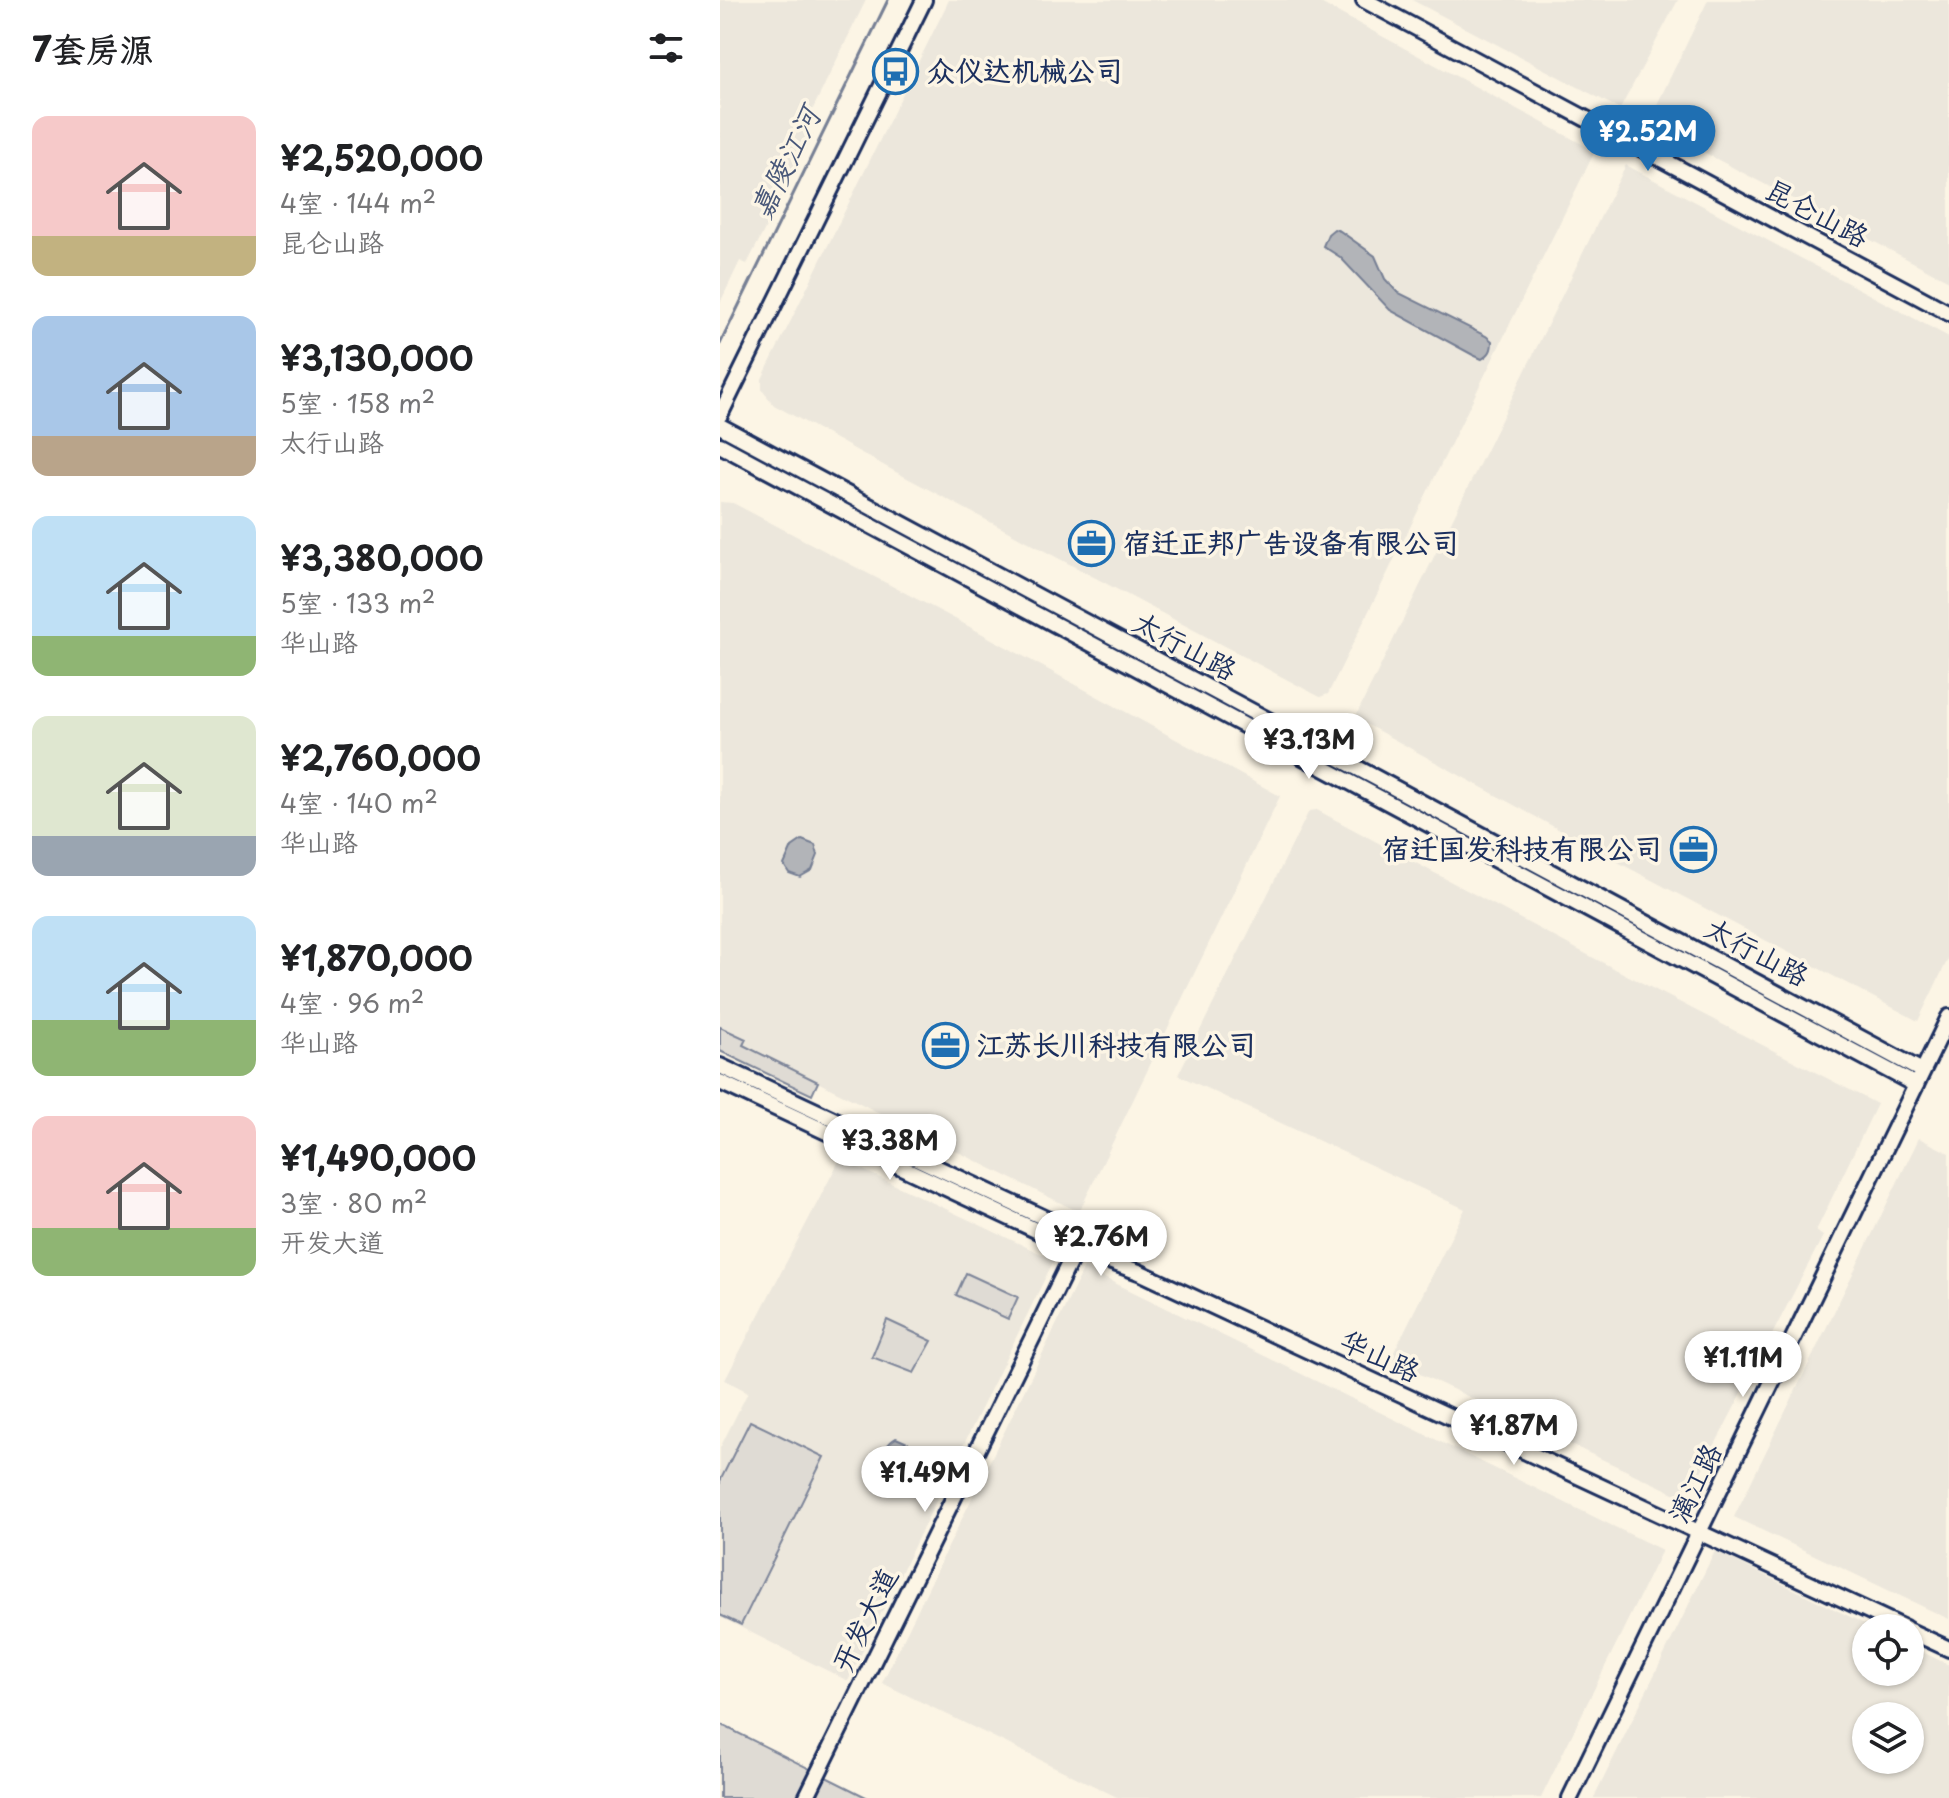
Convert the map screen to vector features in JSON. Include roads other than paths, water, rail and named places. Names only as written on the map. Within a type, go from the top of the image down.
[{"type":"street","points":[[720,415],[924,0]]},
{"type":"street","name":"昆仑山路","points":[[1364,0],[1949,313]]},
{"type":"street","name":"太行山路","points":[[720,426],[1919,1078]]},
{"type":"street","name":"太行山路","points":[[720,445],[1919,1078]]},
{"type":"street","name":"漓江路","points":[[1570,1798],[1949,1017]]},
{"type":"street","name":"华山路","points":[[720,1066],[1083,1236],[1139,1272]]},
{"type":"street","name":"华山路","points":[[720,1082],[1076,1249],[1139,1272],[1875,1614]]},
{"type":"street","name":"开发大道","points":[[806,1798],[1076,1249]]},
{"type":"street","name":"华山路","points":[[1924,1637],[1949,1649]]},
{"type":"waterway","name":"嘉陵江河","points":[[720,344],[888,0]]},
{"type":"place","name":"众仪达机械公司","points":[[896,71]]},
{"type":"place","name":"宿迁正邦广告设备有限公司","points":[[1092,543]]},
{"type":"place","name":"宿迁国发科技有限公司","points":[[1693,849]]},
{"type":"place","name":"江苏长川科技有限公司","points":[[945,1045]]}]
